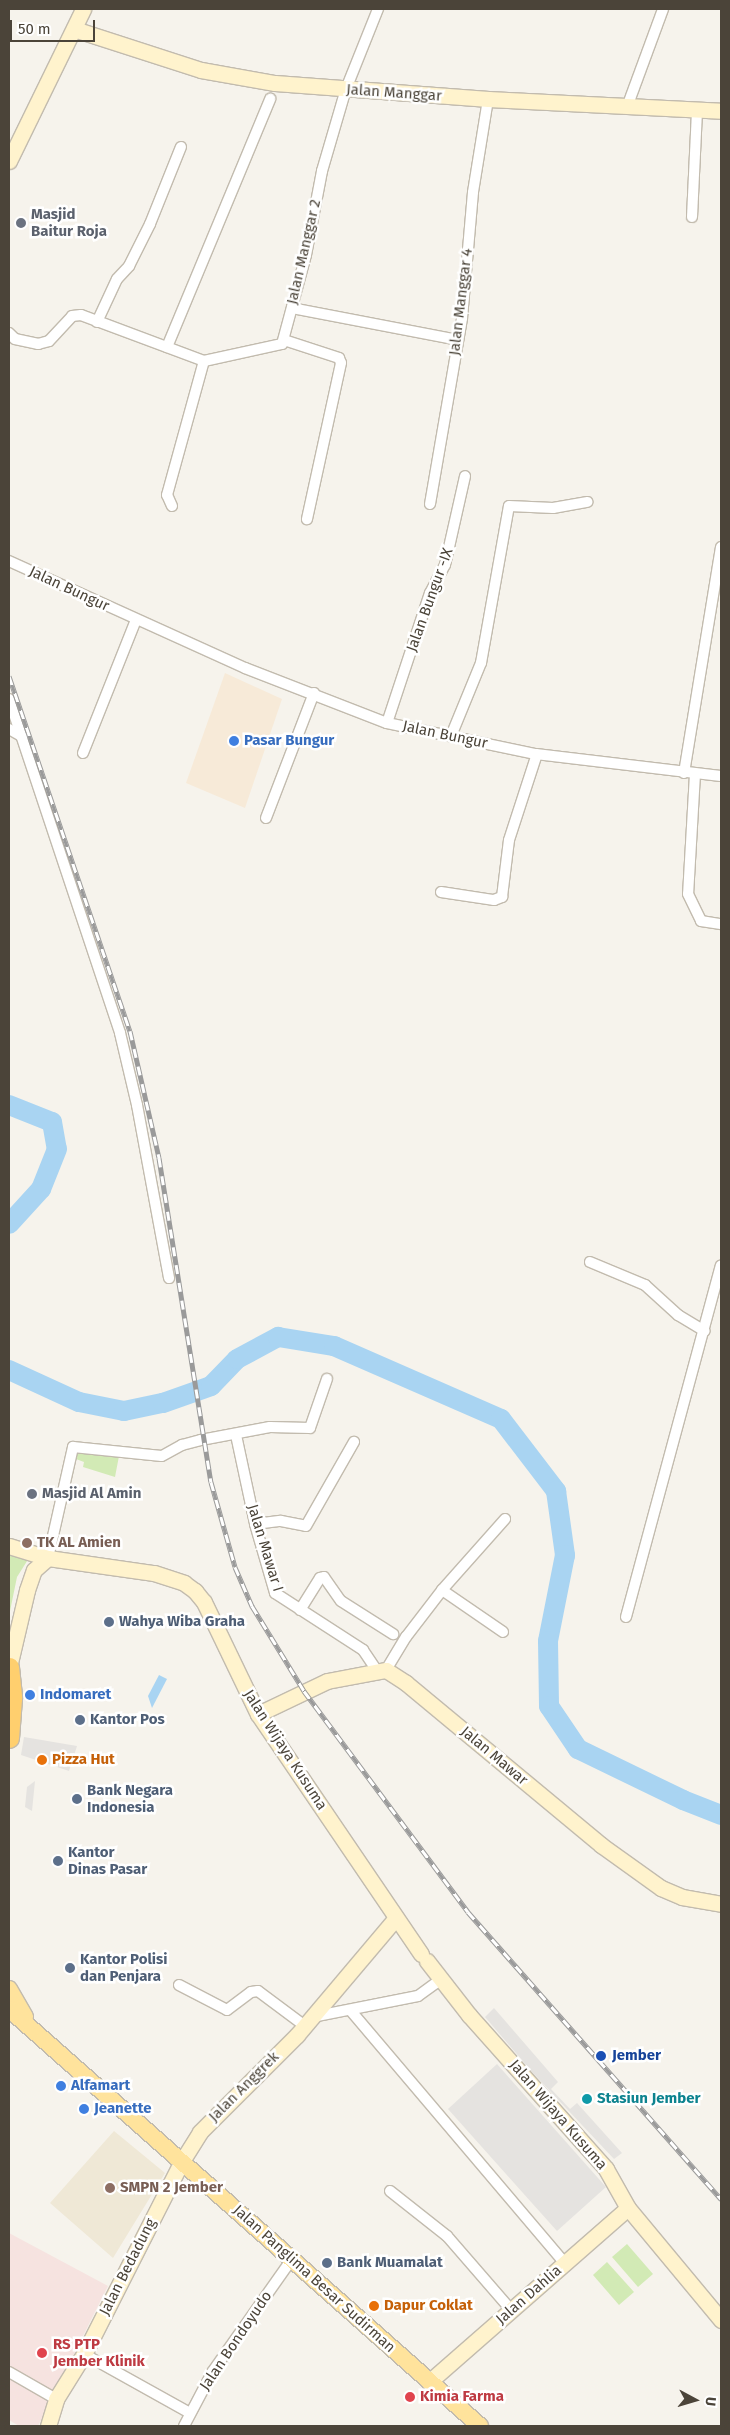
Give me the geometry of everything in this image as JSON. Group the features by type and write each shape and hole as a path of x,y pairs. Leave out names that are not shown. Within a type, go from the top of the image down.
{"highway":[{"path":"9,1667 12,1698 9,1738"}],"main road":[{"name":"Jalan Panglima Besar Sudirman","path":"9,1989 35,2033"},
{"name":"Jalan Panglima Besar Sudirman","path":"9,2009 480,2426"}],"street":[{"path":"9,161 83,9"},
{"name":"Jalan Manggar 2","path":"284,340 306,254 322,171 346,89 378,9"},
{"path":"627,107 663,9"},
{"name":"Jalan Manggar","path":"74,29 201,70 275,83 488,99 721,111"},
{"path":"167,347 270,99"},
{"name":"Jalan Manggar 4","path":"430,504 458,340 473,192 488,99"},
{"path":"692,217 697,110"},
{"path":"97,322 117,279 129,266 150,224 181,147"},
{"path":"292,308 458,340"},
{"path":"9,334 15,339 38,344 49,342 72,316 81,315 207,362 279,346 284,340 339,358 341,362 307,518"},
{"path":"172,506 168,495 207,362"},
{"name":"Jalan Bungur -IX","path":"387,723 430,593 446,565 465,476"},
{"path":"451,736 481,663 508,506 553,508 587,502"},
{"path":"684,773 721,547"},
{"name":"Jalan Bungur","path":"9,561 245,668 314,693 387,723 537,754 721,776"},
{"path":"82,753 136,620"},
{"path":"266,818 314,693"},
{"path":"9,699 120,1033 138,1105 169,1278"},
{"path":"9,729 23,737"},
{"path":"441,892 494,900 502,897 509,840 537,754"},
{"path":"696,774 688,894 701,921 721,924"},
{"path":"590,1262 644,1285 678,1316 704,1331"},
{"path":"626,1617 721,1266"},
{"path":"9,1667 26,1590 34,1570 48,1558 73,1447 162,1456 182,1445 270,1428 312,1427 327,1379"},
{"name":"Jalan Mawar I","path":"236,1436 255,1524 275,1594 363,1650 382,1670"},
{"path":"255,1524 281,1521 306,1526 354,1442"},
{"path":"258,1714 327,1681 382,1670 442,1590 504,1519"},
{"name":"Jalan Wijaya Kusuma","path":"9,1546 48,1558 154,1573 184,1583 204,1602 258,1714 440,1980 606,2169 628,2208 721,2320"},
{"path":"300,1610 320,1578 324,1577 342,1601 393,1634"},
{"path":"442,1590 503,1632"},
{"name":"Jalan Mawar","path":"382,1670 406,1683 601,1845 661,1888 682,1897 721,1904"},
{"name":"Jalan Anggrek","path":"182,2162 200,2132 308,2022 396,1918"},
{"path":"179,1985 227,2010 251,1992 258,1991 308,2022 418,1996 440,1980"},
{"path":"351,2011 565,2263"},
{"name":"Jalan Bedadung","path":"48,2426 56,2399 84,2354 182,2162"},
{"path":"390,2191 447,2236 511,2310"},
{"name":"Jalan Dahlia","path":"429,2382 628,2208"},
{"name":"Jalan Bondoyudo","path":"184,2426 213,2371 292,2259"},
{"path":"84,2354 190,2413"},
{"path":"9,2372 56,2399"}],"shaded area":[{"name":"Pasar Bungur","path":"225,673 282,699 245,808 186,783"},
{"path":"24,1737 77,1746 69,1771 21,1755"},
{"path":"35,1781 32,1811 25,1807 27,1787"},
{"path":"494,2008 558,2082 551,2089 570,2109 577,2103 622,2153 614,2159 533,2073 485,2017"},
{"path":"497,2064 606,2187 557,2231 448,2109"},
{"name":"SMPN 2 Jember","path":"114,2131 165,2173 113,2258 50,2203"},
{"name":"RS PTP Jember Klinik","path":"9,2233 108,2286 38,2426 19,2426 9,2420"}],"green space":[{"path":"78,1450 119,1456 115,1477 83,1467 84,1462 76,1459"},
{"path":"9,1553 29,1558 17,1577 9,1616"},
{"path":"627,2244 653,2274 638,2287 612,2257"},
{"path":"607,2262 634,2292 619,2305 593,2275"}],"water":[{"path":"159,1675 167,1679 152,1708 148,1696"}],"waterway":[{"path":"9,1105 52,1122 57,1149 41,1189 9,1224"},
{"path":"9,1370 79,1402 124,1411 163,1403 211,1386 237,1359 278,1337 334,1346 501,1419 556,1491 565,1555 548,1641 549,1706 578,1749 683,1800 721,1815"}],"railway":[{"path":"9,676 130,1031 159,1158 211,1482 235,1567 252,1606 304,1691 468,1912 721,2199"}],"place":[{"name":"Masjid Baitur Roja","path":"21,223"},
{"name":"Pasar Bungur","path":"234,741"},
{"name":"Masjid Al Amin","path":"32,1494"},
{"name":"TK AL Amien","path":"27,1543"},
{"name":"Wahya Wiba Graha","path":"109,1622"},
{"name":"Indomaret","path":"30,1695"},
{"name":"Kantor Pos","path":"80,1720"},
{"name":"Pizza Hut","path":"42,1760"},
{"name":"Bank Negara Indonesia","path":"77,1799"},
{"name":"Kantor Dinas Pasar","path":"58,1861"},
{"name":"Kantor Polisi dan Penjara","path":"70,1968"},
{"name":"Jember","path":"601,2056"},
{"name":"Alfamart","path":"61,2086"},
{"name":"Stasiun Jember","path":"587,2099"},
{"name":"Jeanette","path":"84,2109"},
{"name":"SMPN 2 Jember","path":"110,2188"},
{"name":"Bank Muamalat","path":"327,2263"},
{"name":"Dapur Coklat","path":"374,2306"},
{"name":"RS PTP Jember Klinik","path":"42,2353"},
{"name":"Kimia Farma","path":"410,2397"}]}
